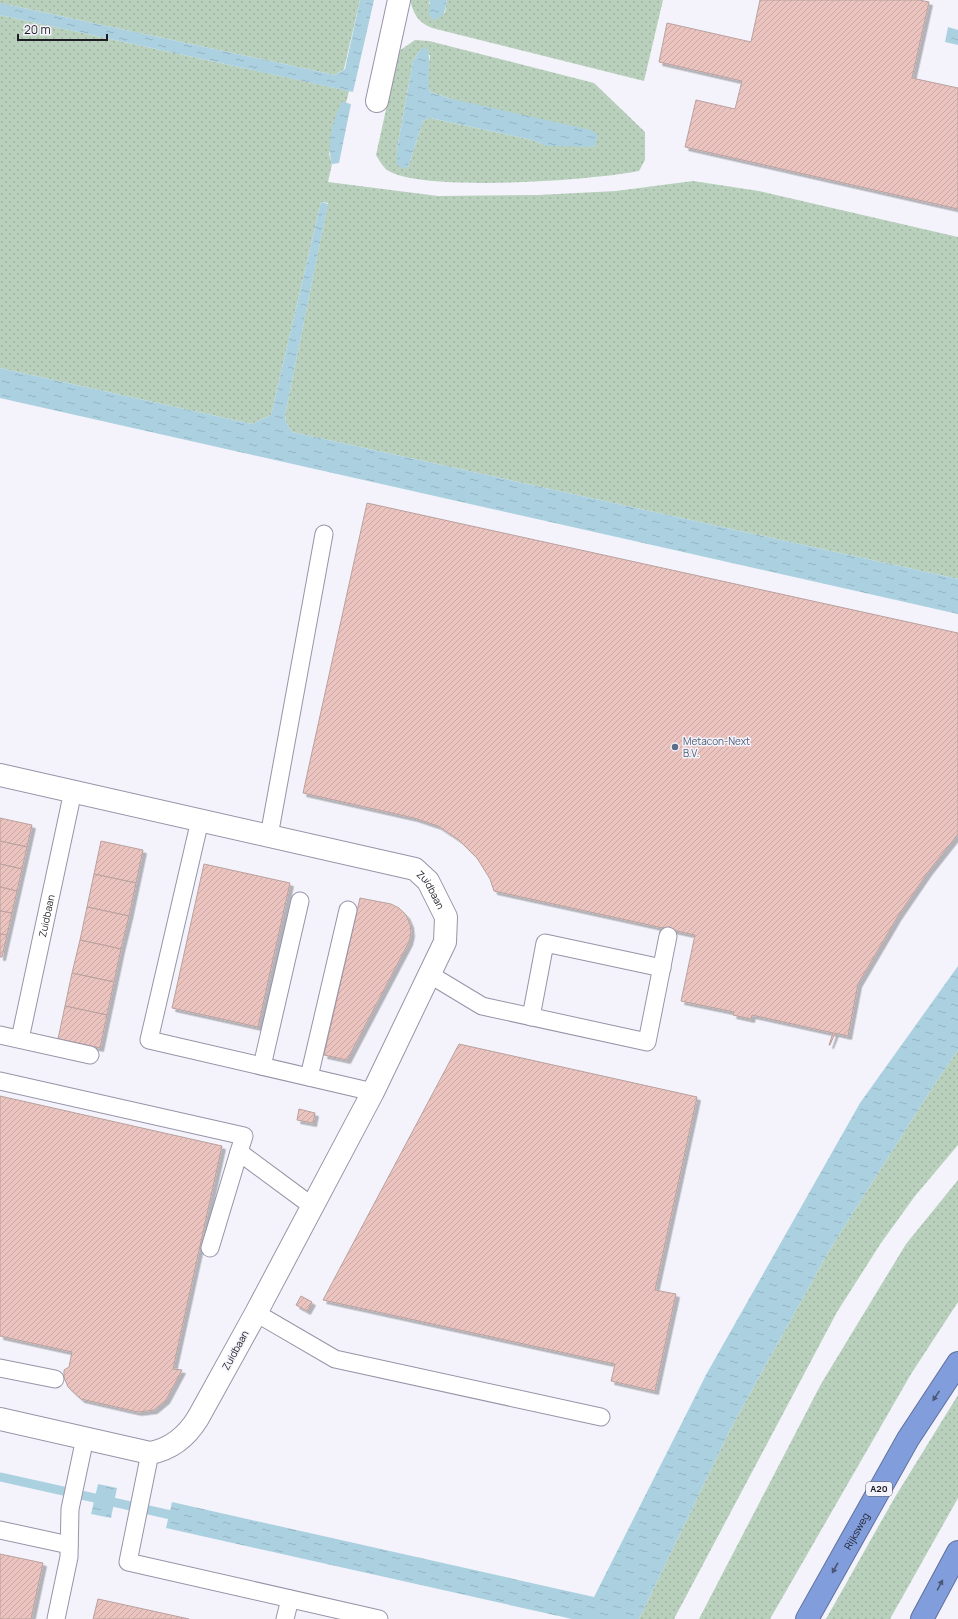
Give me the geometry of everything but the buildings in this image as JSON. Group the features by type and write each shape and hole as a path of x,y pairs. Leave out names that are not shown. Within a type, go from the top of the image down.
{"highway":[{"name":"Rijksweg","path":"807,1619 908,1439 958,1363"},
{"path":"922,1619 958,1552"}],"street":[{"path":"378,101 399,0"},
{"name":"Zuidbaan","path":"0,775 414,869 428,881 446,917 445,942 373,1092 256,1313 194,1424 170,1447 150,1453 0,1419"}],"lane":[{"path":"269,836 324,534"},
{"name":"Zuidbaan","path":"20,1039 73,791"},
{"path":"200,820 149,1040 373,1092"},
{"path":"262,1066 300,901"},
{"path":"309,1077 348,910"},
{"path":"429,974 482,1006 648,1042 668,936"},
{"path":"531,1017 545,943 662,968"},
{"path":"0,1035 90,1054"},
{"path":"0,1081 244,1136 210,1248"},
{"path":"239,1152 312,1206"},
{"path":"256,1313 335,1359 601,1417"},
{"path":"0,1368 55,1379"},
{"path":"56,1619 69,1557 70,1509 85,1438"},
{"path":"150,1453 128,1562 379,1619"},
{"path":"0,1530 69,1545"},
{"path":"285,1619 290,1599"}],"green space":[{"path":"0,0 360,0 344,69 335,75 0,3"},
{"path":"410,0 430,0 429,4 445,13 447,0 663,0 644,81 432,28 423,23 417,17"},
{"path":"0,15 349,91 346,103 342,102 329,154 332,164 328,182 438,196 538,195 616,191 693,181 759,191 958,237 958,579 292,432 286,422 285,415 328,203 321,202 271,415 252,424 0,368"},
{"path":"415,40 429,41 594,83 645,132 645,160 639,171 549,181 470,183 435,181 406,177 387,170 376,155 399,51","holes":["420,50 430,55 427,82 430,92 452,99 546,146 532,140 430,118 423,121 408,167 397,149 413,61"]},
{"path":"958,1050 958,1145 915,1196 881,1243 837,1312 674,1619 639,1619 731,1428 830,1249 934,1085"},
{"path":"958,1180 958,1302 911,1374 770,1619 699,1619 821,1384 906,1244"},
{"path":"958,1395 958,1498 890,1619 826,1619 895,1497"}],"water":[{"path":"360,0 374,0 353,92 0,15 0,3 335,75 345,69"},
{"path":"430,0 447,0 444,13 434,20 429,15"},
{"path":"948,27 958,30 958,45 945,42"},
{"path":"427,47 429,58 430,92 452,99 591,130 598,135 595,147 546,146 532,140 430,118 423,121 408,167 405,169 397,165 397,149 413,61 420,50"},
{"path":"342,102 351,104 339,163 332,164 330,157 331,132"},
{"path":"321,202 328,204 285,415 286,422 292,432 958,579 958,614 0,398 0,368 252,424 271,415"},
{"path":"958,966 958,1050 934,1085 830,1249 731,1428 639,1619 572,1619 166,1528 172,1502 594,1597 707,1373 860,1103"},
{"path":"98,1484 117,1488 111,1518 91,1514"}],"waterway":[{"path":"0,1477 180,1517"}],"place":[{"name":"Metacon-Next B.V.","path":"675,747"}]}
